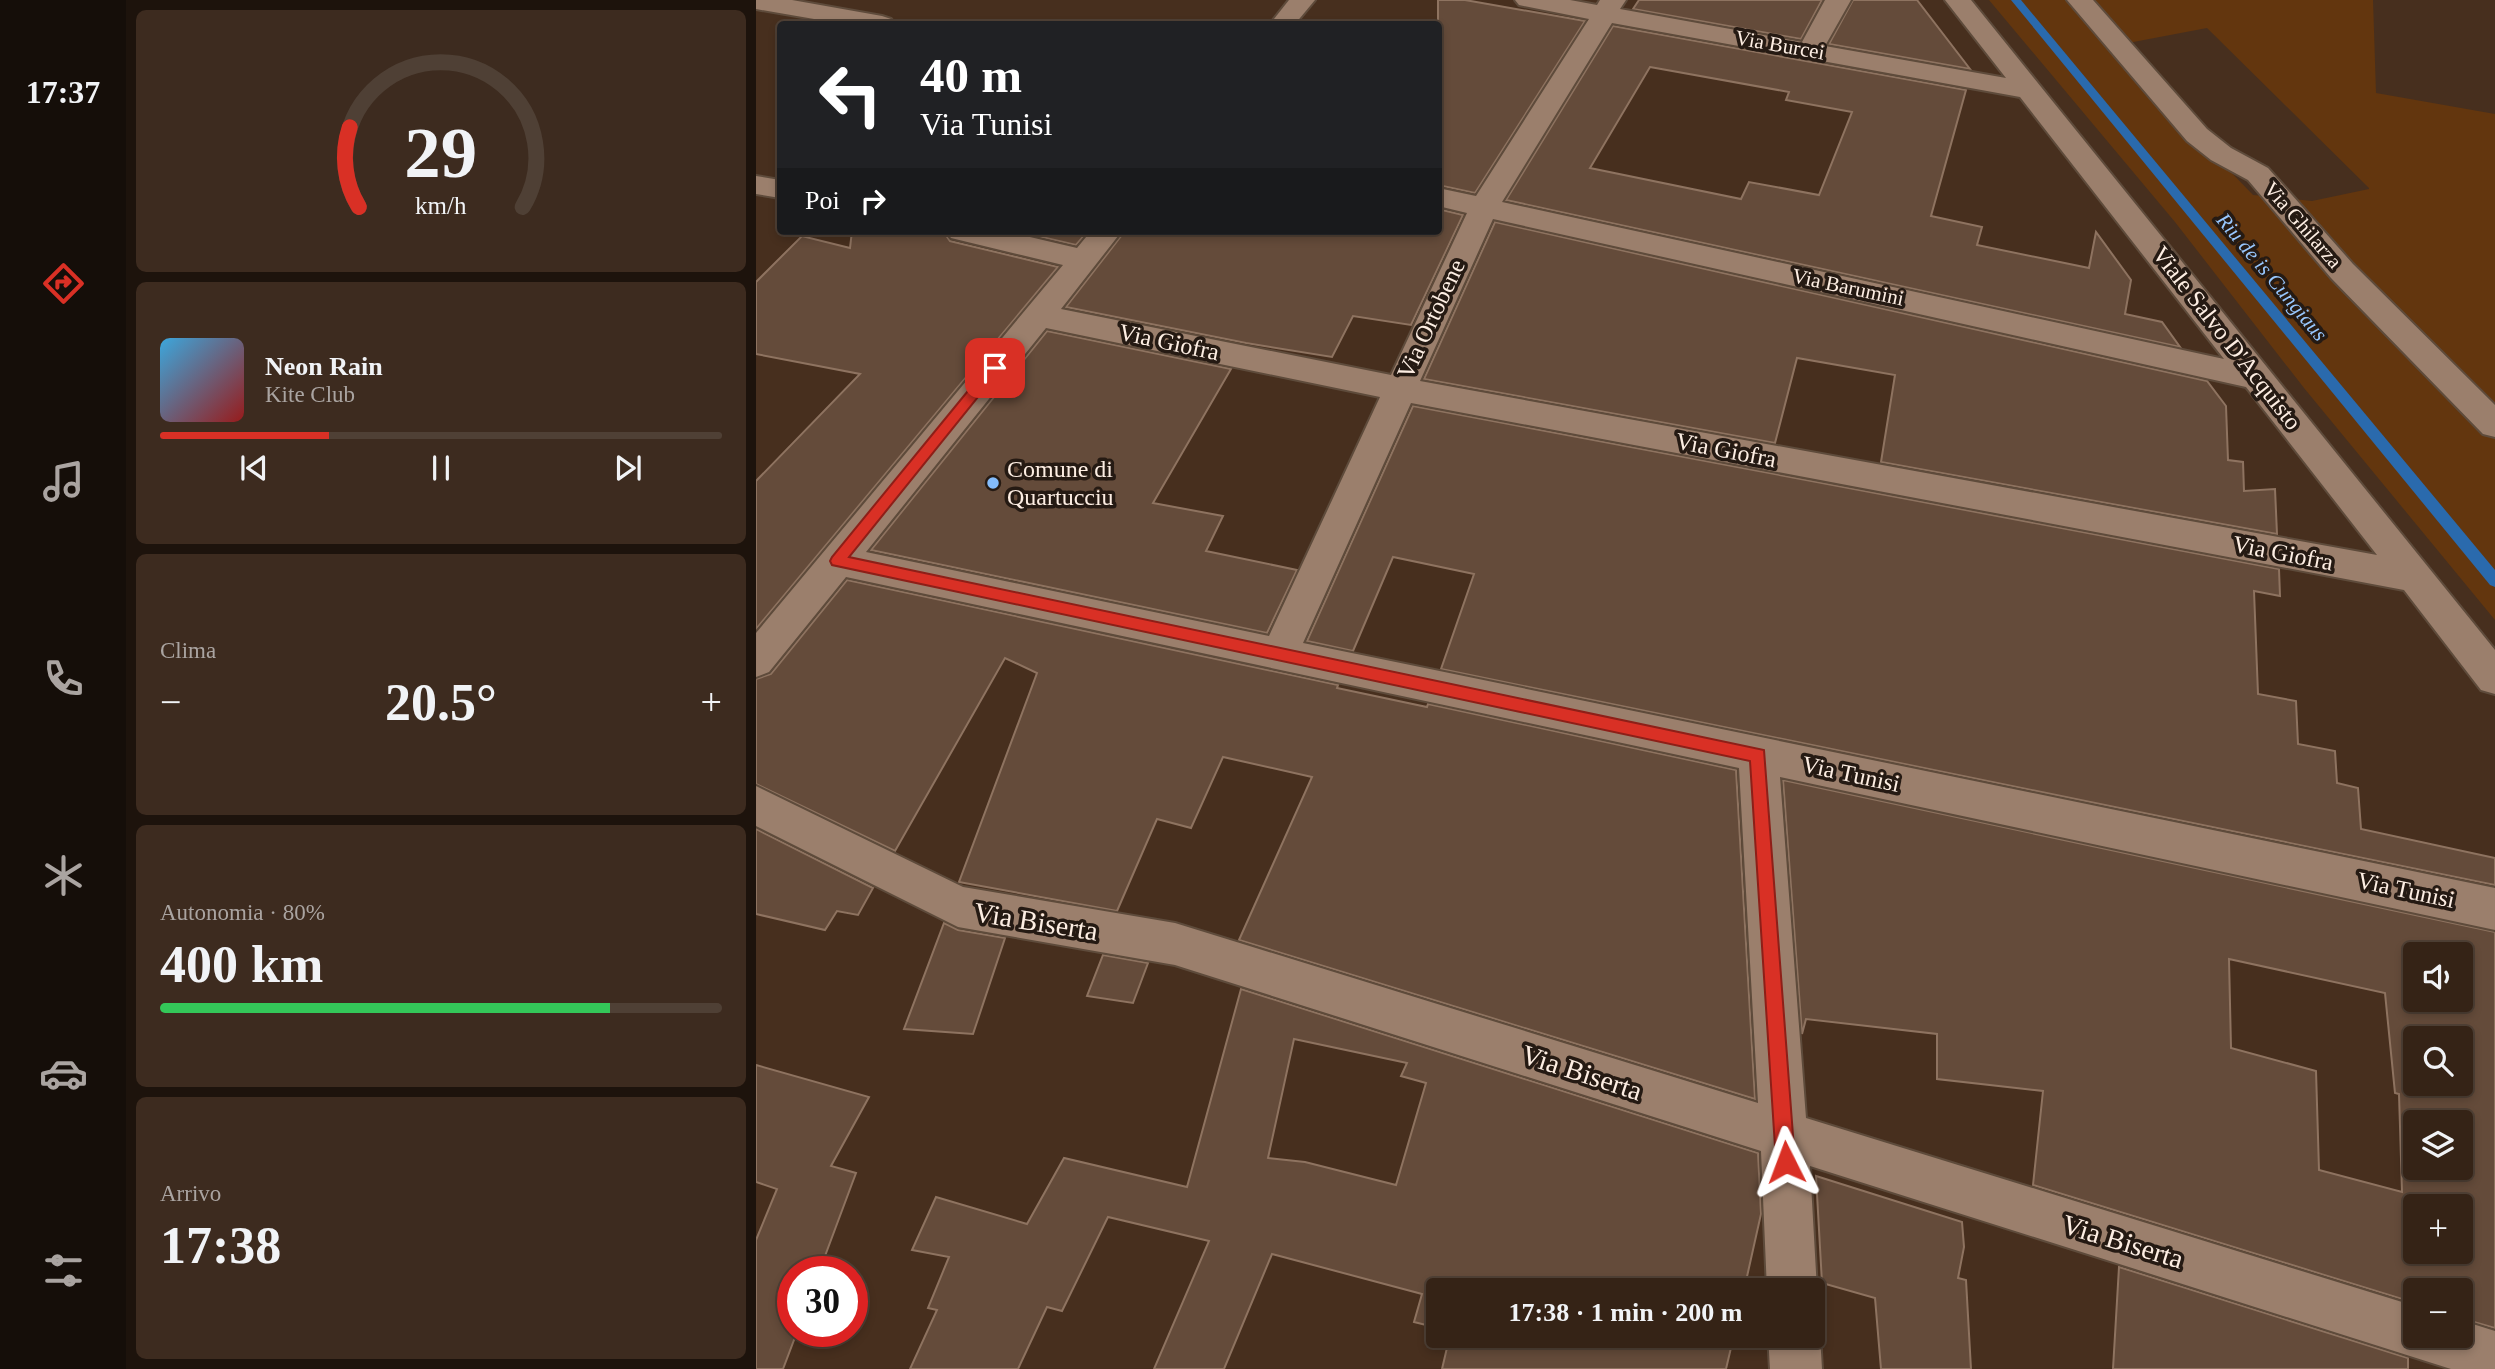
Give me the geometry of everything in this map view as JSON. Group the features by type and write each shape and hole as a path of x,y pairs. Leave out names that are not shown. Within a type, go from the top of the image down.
{"street":[{"path":"1284,21 1302,0"},
{"name":"Via Burcei","path":"1528,0 1608,6 1810,50 2032,91"},
{"path":"1810,50 1838,0"},
{"name":"Viale Salvo D'Acquisto","path":"1958,0 2495,678"},
{"name":"Via Ghilarza","path":"2080,0 2197,135 2221,154 2258,174 2342,271 2495,425"},
{"path":"762,4 864,21"},
{"name":"Via Ortobene","path":"1279,654 1484,207 1608,6"},
{"path":"756,185 777,188"},
{"name":"Via Barumini","path":"1442,198 2259,377"},
{"path":"978,235 1082,259"},
{"path":"759,652 837,561 1103,235"},
{"name":"Via Giofra","path":"1037,315 1399,389 2415,577"},
{"name":"Via Tunisi","path":"837,561 2495,909"},
{"path":"1758,755 1791,1278"},
{"name":"Via Biserta","path":"756,805 958,908 1175,944 2403,1328"},
{"path":"1795,1348 1796,1369"},
{"path":"2466,1348 2495,1357"}],"shaded area":[{"path":"1989,0 2373,0 2376,93 2495,114 2495,620 2304,388 2175,222","holes":["2207,28 2369,188 2312,201 2253,195 2226,167 2185,135 2107,47"]}],"building":[{"path":"1438,0 1465,0 1585,21 1475,193 1442,186 1442,21 1438,21"},
{"path":"1639,0 1822,0 1801,39 1633,9"},
{"path":"1853,0 1917,0 1970,69 1829,44"},
{"path":"1613,26 1966,90 1931,216 1982,227 1977,245 2089,268 2096,232 2131,280 2125,314 2162,322 2180,347 1506,200","holes":["1650,67 1789,92 1786,100 1852,112 1819,195 1749,182 1741,199 1590,168"]},
{"path":"1442,210 1463,215 1411,325 1353,316 1332,357 1246,343 1066,307 1122,235 1442,235"},
{"path":"1495,222 2207,381 2226,406 2228,460 2243,462 2244,491 2275,489 2277,534 1881,462 1895,375 1797,358 1775,443 1424,379"},
{"path":"852,235 946,235 950,241 1058,267 756,629 756,481 860,374 756,354 756,282 802,236 850,248"},
{"path":"1033,235 1085,235 1076,245"},
{"name":"Comune di Quartucciu","path":"1047,331 1231,369 1153,503 1223,516 1206,551 1297,570 1267,633 871,550"},
{"path":"1413,406 2279,569 2280,596 2254,591 2258,694 2296,701 2298,744 2335,751 2337,783 2358,788 2361,829 2495,858 2495,885 1441,669 1474,574 1393,557 1353,651 1307,641"},
{"path":"847,580 1338,685 1337,688 1427,707 1428,704 1736,770 1755,1099 1239,940 1312,777 1223,757 1191,828 1157,819 1117,911 959,882 1037,673 1005,658 895,851 756,784 756,679 771,674"},
{"path":"1783,780 2495,932 2495,1328 2473,1322 2473,1278 2403,1278 2403,1299 2033,1185 2043,1091 1937,1079 1937,1034 1806,1019 1802,1034","holes":["2229,959 2385,993 2395,1093 2399,1094 2402,1192 2319,1170 2316,1071 2231,1048"]},
{"path":"756,829 873,888 858,915 837,911 825,930 756,914"},
{"path":"944,923 958,930 1005,938 973,1034 904,1029"},
{"path":"1103,955 1148,963 1133,1003 1087,996"},
{"path":"1241,989 1758,1153 1761,1214 1747,1278 1426,1278 1426,1325 1414,1322 1422,1294 1272,1254 1224,1369 1154,1369 1209,1241 1108,1217 1062,1311 1047,1307 1018,1369 910,1369 937,1310 928,1308 949,1257 912,1250 936,1197 1027,1224 1064,1158 1187,1187","holes":["1294,1039 1407,1063 1401,1076 1426,1083 1396,1185 1305,1162 1268,1158"]},
{"path":"756,1065 869,1097 831,1166 856,1173 825,1256 777,1256 777,1347 791,1347 783,1369 756,1369 756,1240 777,1189 756,1182"},
{"path":"1816,1176 1962,1222 1964,1247 1958,1278 1966,1280 1971,1369 1881,1369 1875,1298 1825,1284 1825,1278 1822,1278"},
{"path":"2119,1267 2408,1358 2408,1369 2113,1369"},
{"path":"1447,1348 1731,1348 1726,1369 1442,1369"}],"waterway":[{"name":"Riu de is Cungiaus","path":"2016,0 2495,581"}],"place":[{"name":"Comune di Quartucciu","path":"993,483"}],"route":[{"path":"995,368 837,561 1758,755 1786,1162"}]}
